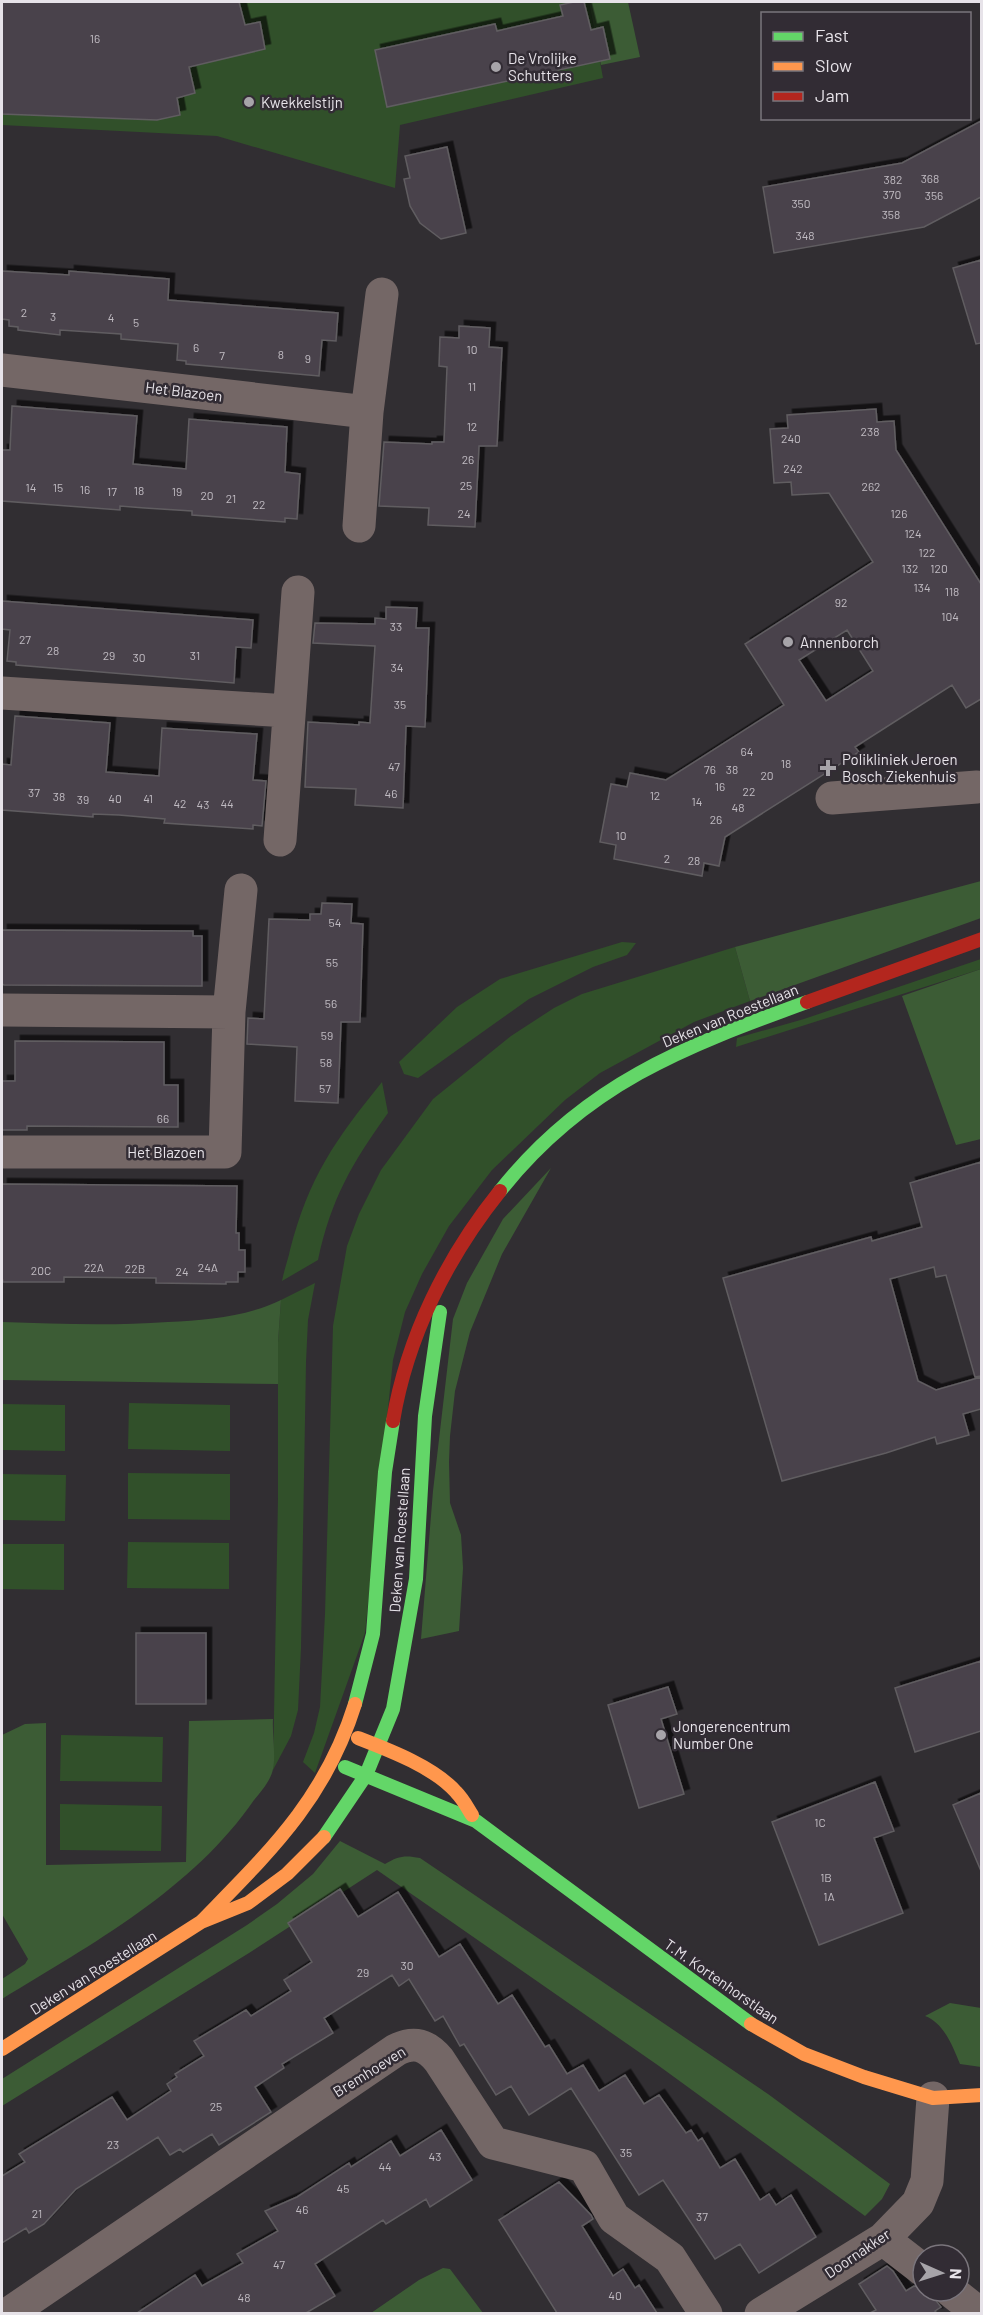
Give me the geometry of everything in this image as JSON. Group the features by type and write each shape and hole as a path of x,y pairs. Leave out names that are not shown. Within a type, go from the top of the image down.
{"main road":[{"name":"Deken van Roestellaan","path":"201,1923 268,1853 309,1799 332,1762 345,1732 373,1633 387,1455 406,1361 427,1308 486,1209 528,1158 592,1101 640,1071 708,1039 981,939"},
{"name":"Deken van Roestellaan","path":"2,2049 201,1923 248,1903 287,1874 321,1842 366,1775 393,1709 409,1625 416,1578 422,1456 431,1366 440,1313 455,1258"},
{"name":"T.M. Kortenhorstlaan","path":"345,1732 379,1746 433,1775 455,1790 476,1821"},
{"name":"T.M. Kortenhorstlaan","path":"332,1762 476,1821 751,2024 804,2054 864,2077 933,2098 981,2095"}],"street":[{"path":"359,526 367,412 382,294"},
{"name":"Het Blazoen","path":"2,370 367,412"},
{"path":"280,840 298,592"},
{"path":"2,693 288,711"},
{"path":"832,798 980,787"},
{"name":"Het Blazoen","path":"2,1152 225,1152 229,1012 241,890"},
{"path":"2,1010 229,1012"},
{"name":"Bremhoeven","path":"8,2313 396,2050 405,2045 418,2044 430,2049 439,2060 493,2143 584,2166 614,2218 670,2258 706,2313"},
{"name":"Doornakker","path":"761,2313 883,2239 918,2203 927,2181 933,2098"},
{"path":"883,2239 911,2261"},
{"path":"966,2303 978,2313"}],"green space":[{"name":"Kwekkelstijn","path":"2,2 589,2 603,78 400,125 395,188 217,136 2,125"},
{"path":"589,2 628,2 640,57 601,65"},
{"path":"981,881 981,918 750,1001 735,947"},
{"path":"622,942 636,943 627,955 593,967 529,999 418,1078 404,1074 399,1062 457,1007 500,979"},
{"path":"735,947 750,1001 694,1022 600,1073 565,1100 492,1170 449,1226 422,1274 405,1312 393,1360 365,1633 315,1773 303,1762 314,1733 320,1707 325,1614 333,1326 347,1246 359,1214 381,1170 433,1099 511,1036 554,1008 582,994"},
{"path":"981,959 981,969 736,1047 737,1038 804,1019"},
{"path":"981,969 981,1139 956,1145 902,996"},
{"path":"382,1082 388,1113 344,1182 329,1218 318,1260 282,1281 297,1224 315,1180 337,1141"},
{"path":"551,1168 502,1254 470,1332 455,1391 449,1462 450,1503 461,1535 463,1568 459,1631 421,1639 433,1491 453,1319 467,1283 503,1219"},
{"path":"315,1283 308,1320 306,1362 298,1710 291,1736 273,1770 278,1498 278,1342 281,1300"},
{"path":"281,1300 278,1384 2,1380 2,1322 106,1324 197,1320 240,1314"},
{"path":"129,1403 230,1405 230,1451 128,1449"},
{"path":"2,1404 65,1405 65,1451 2,1450"},
{"path":"128,1473 230,1474 230,1520 128,1519"},
{"path":"2,1474 66,1475 65,1521 2,1520"},
{"path":"128,1542 229,1543 229,1589 127,1588"},
{"path":"2,1544 64,1544 64,1590 2,1589"},
{"path":"273,1719 274,1757 270,1777 263,1790 229,1832 202,1861 139,1912 2,1999 2,1979 25,1964 28,1959 2,1914 2,1735 25,1724 46,1723 46,1865 186,1862 189,1721"},
{"path":"61,1735 163,1737 162,1782 60,1781"},
{"path":"60,1804 162,1806 161,1851 60,1850"},
{"path":"340,1841 385,1864 402,1857 420,1858 768,2094 890,2184 882,2199 865,2216 659,2066 377,1870 249,1953 2,2106 2,2079 277,1904 313,1874"},
{"path":"950,2003 981,2008 981,2067 960,2064 943,2030 932,2019 925,2016"},
{"path":"443,2268 450,2269 483,2313 371,2313 419,2280"}],"building":[{"path":"2,2 239,2 245,25 260,22 265,49 189,67 195,93 177,98 180,115 157,120 2,114"},
{"path":"584,2 591,30 603,27 610,59 387,107 375,50 495,24 497,31 563,16 560,5"},
{"path":"981,121 981,197 924,227 774,253 763,187 902,163"},
{"path":"447,147 466,233 441,239 420,223 410,206 404,179 410,178 405,156"},
{"path":"981,260 981,343 976,344 953,268"},
{"path":"2,271 69,275 69,271 169,279 168,300 338,313 336,341 322,340 319,376 186,364 186,361 177,360 178,344 121,339 121,334 60,330 60,335 18,330 18,327 9,326 9,320 2,319"},
{"path":"459,326 490,328 489,347 502,348 497,446 479,446 475,527 428,525 429,508 379,506 384,442 432,444 432,442 444,442 447,367 439,366 440,337 459,338"},
{"path":"12,406 137,416 133,464 186,469 189,419 287,427 285,472 300,474 297,519 285,518 285,522 192,515 192,511 120,506 120,510 2,501 2,450 10,450"},
{"name":"Annenborch","path":"876,409 877,422 894,421 896,450 981,584 981,699 966,708 952,685 855,747 859,752 725,837 719,866 704,863 702,876 614,859 616,845 600,842 611,784 627,787 630,773 666,780 784,705 745,644 873,562 829,493 792,495 791,482 774,483 770,429 788,428 787,415","holes":["847,630 873,671 826,701 799,660"]},
{"path":"2,601 253,620 251,648 236,647 234,683 16,665 16,662 7,661 10,630 2,629"},
{"path":"386,607 417,608 416,628 429,628 425,727 406,726 403,808 355,805 356,789 305,787 308,722 359,725 359,722 370,723 375,646 313,643 315,623 375,624 375,618 386,619"},
{"path":"15,716 110,723 106,772 132,774 159,776 162,728 257,734 253,780 266,781 262,826 253,825 253,829 164,823 165,819 119,815 93,814 93,817 2,810 2,764 11,765"},
{"path":"322,903 352,904 351,923 363,924 360,1022 341,1022 338,1103 295,1101 297,1047 247,1044 248,1018 264,1019 269,919 310,920 310,914 321,914"},
{"path":"2,930 193,931 193,936 202,936 202,986 4,985 2,984"},
{"path":"15,1041 164,1042 164,1085 178,1085 178,1127 27,1126 27,1130 2,1130 2,1081 15,1081"},
{"path":"981,1162 981,1376 975,1377 946,1275 936,1277 934,1267 890,1279 918,1381 936,1390 981,1377 981,1409 963,1414 969,1435 937,1444 935,1437 886,1453 782,1481 723,1278 871,1237 872,1241 922,1227 910,1183"},
{"path":"2,1184 237,1186 236,1233 239,1233 239,1250 245,1250 245,1272 238,1272 238,1282 226,1282 226,1284 156,1283 156,1278 64,1277 64,1282 3,1282"},
{"path":"136,1633 206,1633 206,1704 136,1704"},
{"path":"981,1661 981,1731 915,1752 895,1688"},
{"path":"668,1687 677,1714 661,1719 684,1794 639,1808 608,1705"},
{"path":"875,1782 894,1831 874,1838 903,1913 819,1945 772,1822"},
{"path":"981,1793 981,1871 953,1805"},
{"path":"340,1889 358,1917 398,1892 439,1957 460,1944 498,2004 512,1995 545,2047 549,2045 567,2074 583,2065 599,2091 625,2075 644,2104 659,2095 686,2133 691,2130 698,2141 702,2138 720,2168 735,2159 760,2200 769,2194 776,2205 791,2195 816,2237 759,2273 740,2244 715,2259 663,2180 639,2195 571,2088 529,2115 511,2086 496,2095 464,2044 460,2046 443,2016 435,2021 409,1979 399,1986 392,1975 324,2018 333,2033 282,2064 284,2068 255,2087 271,2112 219,2145 212,2134 183,2152 180,2149 170,2155 158,2137 76,2189 44,2224 29,2233 26,2228 2,2243 2,2176 25,2162 19,2154 112,2097 127,2120 171,2091 167,2084 177,2077 175,2074 204,2056 194,2041 246,2010 251,2016 291,1991 284,1980 312,1962 288,1923"},
{"path":"441,2130 472,2180 430,2207 426,2199 386,2224 383,2220 315,2264 335,2296 306,2313 137,2313 195,2275 202,2286 243,2263 237,2254 278,2231 265,2211 297,2197 349,2163 351,2167 391,2141 400,2156"},
{"path":"559,2182 591,2215 593,2219 582,2226 613,2276 623,2269 635,2288 639,2285 657,2313 557,2313 499,2220"},
{"path":"887,2266 906,2291 911,2288 911,2303 938,2303 941,2307 935,2311 937,2313 870,2313 876,2310 859,2284"}],"traffic: fast":[{"path":"500,1191 533,1154 566,1123 602,1096 639,1073 719,1035 807,1002"},
{"path":"324,1837 366,1775 393,1709 416,1579 425,1416 440,1312"},
{"path":"355,1704 373,1634 385,1472 393,1421"},
{"path":"345,1767 476,1821 751,2024"}],"traffic: slow":[{"path":"201,1922 272,1848 311,1797 343,1738 355,1704"},
{"path":"358,1738 410,1760 436,1775 458,1795 472,1815"},
{"path":"2,2049 201,1922 248,1903 287,1874 324,1837"},
{"path":"751,2024 804,2054 864,2077 933,2098 982,2095"}],"traffic: jam":[{"path":"807,1002 982,939"},
{"path":"393,1421 408,1359 432,1299 463,1243 500,1191"}],"place":[{"name":"De Vrolijke Schutters","path":"496,67"},
{"name":"Kwekkelstijn","path":"249,102"},
{"name":"Annenborch","path":"788,642"},
{"name":"Polikliniek Jeroen Bosch Ziekenhuis","path":"828,768"},
{"name":"Jongerencentrum Number One","path":"661,1735"}]}
